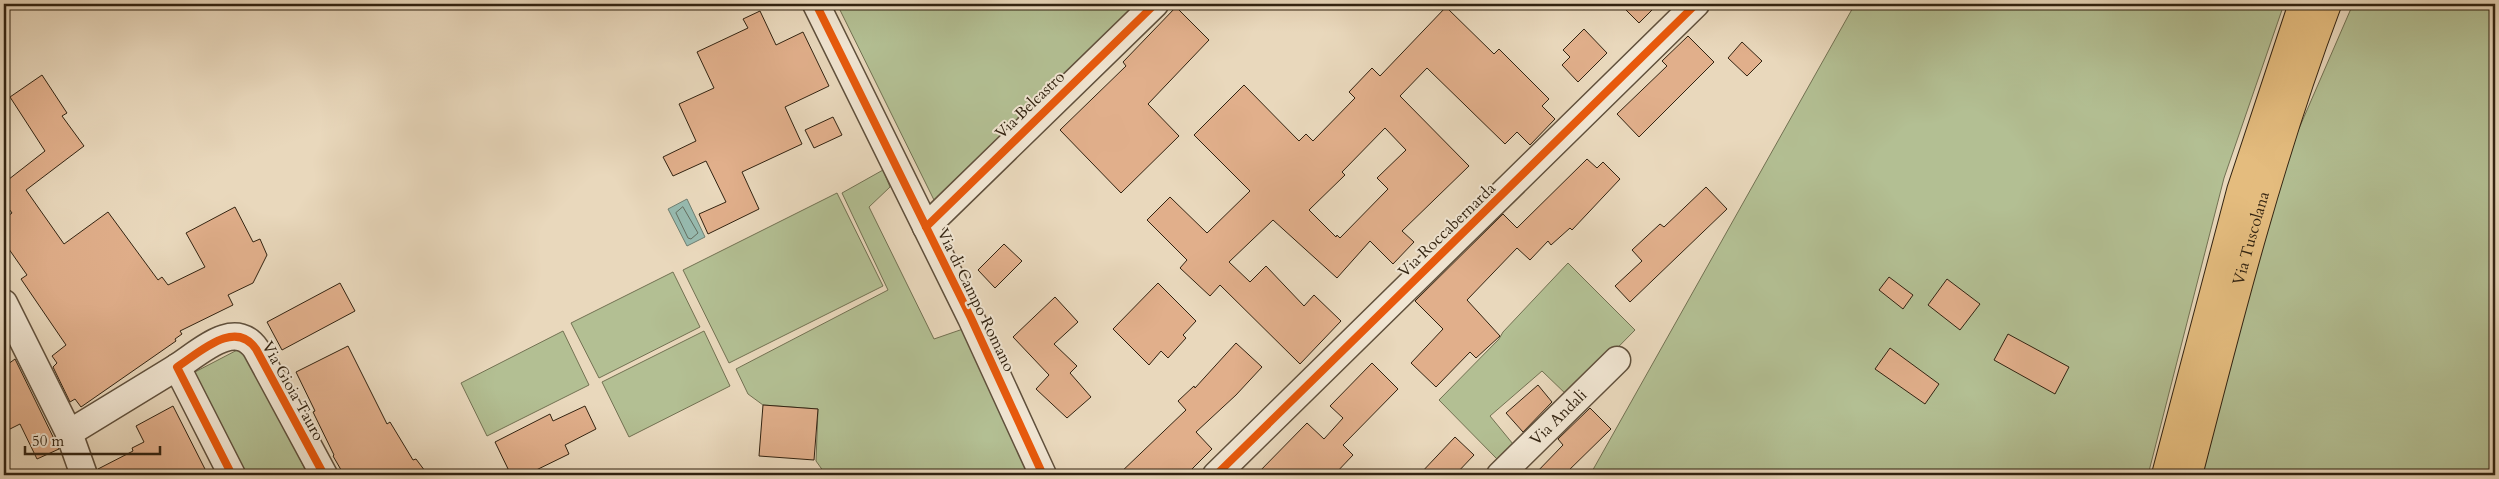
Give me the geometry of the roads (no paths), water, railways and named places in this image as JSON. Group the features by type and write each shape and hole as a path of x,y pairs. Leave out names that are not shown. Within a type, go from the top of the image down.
{"main road":[{"name":"Via Tuscolana","path":"2166,475 2241,191 2304,4"},
{"name":"Via Tuscolana","path":"2188,475 2259,208 2286,119 2327,4"}],"street":[{"name":"Via di Campo Romano","path":"816,4 971,318 1043,475"},
{"name":"Via Belcastro","path":"926,227 1155,4"},
{"name":"Via Roccabernarda","path":"1216,475 1696,4"},
{"path":"4,302 12,339 69,433 84,475"},
{"name":"Via Gioia Tauro","path":"177,367 226,337 241,336 247,339 256,349 324,475"},
{"name":"Via Andali","path":"1500,475 1617,360"},
{"path":"69,433 177,367 232,475"}],"water":[{"path":"687,199 705,237 687,246 668,209"}]}
